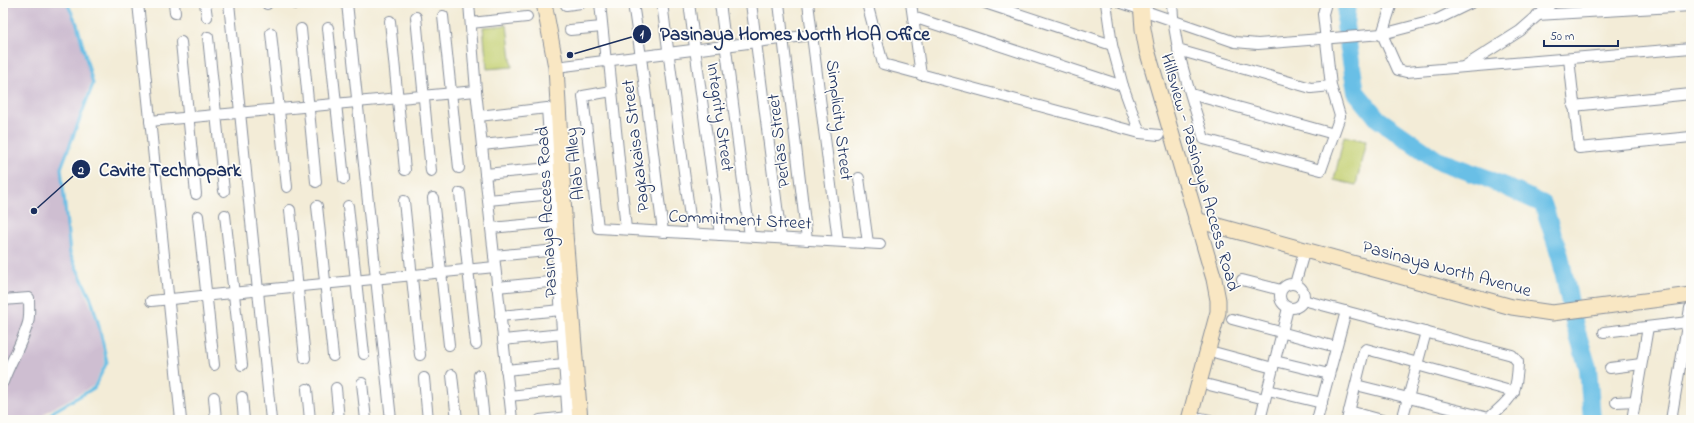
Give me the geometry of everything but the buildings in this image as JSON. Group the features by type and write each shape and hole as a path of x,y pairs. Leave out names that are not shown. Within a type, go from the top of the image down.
{"street":[{"path":"138,3 181,420"},
{"path":"205,3 207,17"},
{"path":"230,3 272,420"},
{"path":"347,3 391,420"},
{"path":"469,3 476,91 512,420"},
{"name":"Pasinaya Access Road","path":"544,3 556,67 565,234 572,419"},
{"path":"566,5 581,3"},
{"path":"600,3 602,27 612,91 626,229"},
{"name":"Pagkakaisa Street","path":"633,3 663,232"},
{"path":"662,3 692,233"},
{"name":"Integrity Street","path":"689,3 720,235"},
{"path":"720,3 750,236"},
{"path":"751,3 781,238"},
{"name":"Perlas Street","path":"779,3 807,240"},
{"name":"Simplicity Street","path":"808,3 838,241"},
{"path":"867,3 883,64 1140,133 1159,135"},
{"path":"911,3 921,75"},
{"path":"985,3 1112,45"},
{"path":"1106,3 1112,45 1123,86 1140,133"},
{"path":"1122,3 1141,7 1173,21 1235,42 1258,44 1382,34 1436,20 1471,3"},
{"path":"1172,3 1173,21 1178,50 1204,139 1321,170 1340,116 1331,86 1323,14 1326,3"},
{"path":"1392,3 1382,34 1398,70 1406,72 1691,48"},
{"path":"1463,67 1520,31 1552,3"},
{"path":"1537,15 1691,6"},
{"name":"Hillsview - Pasinaya Access Road","path":"1141,7 1148,50 1176,153 1214,279 1219,307 1212,338 1200,419"},
{"path":"443,16 459,168"},
{"path":"416,17 431,170"},
{"path":"471,23 527,17"},
{"path":"913,17 1123,86"},
{"path":"390,20 405,170"},
{"path":"570,30 602,27"},
{"path":"328,28 344,179"},
{"path":"301,29 316,182"},
{"path":"271,33 287,188"},
{"path":"556,67 812,35"},
{"path":"208,37 224,192"},
{"path":"181,42 196,194"},
{"path":"1178,50 1311,88 1331,86"},
{"path":"1569,59 1573,106 1579,148 1691,137"},
{"path":"150,121 476,91"},
{"name":"Alab Alley","path":"598,228 584,96 612,91"},
{"path":"1191,94 1334,134"},
{"path":"1573,106 1691,94"},
{"path":"479,116 547,108 566,390 572,419 540,420"},
{"path":"482,145 549,138"},
{"path":"485,174 551,168"},
{"path":"858,178 868,243"},
{"path":"460,193 476,344"},
{"path":"488,200 553,194"},
{"path":"433,198 449,345"},
{"path":"404,201 420,355"},
{"path":"317,206 333,356"},
{"path":"348,206 364,354"},
{"path":"290,210 305,358"},
{"path":"226,215 242,366"},
{"path":"198,216 214,365"},
{"name":"Pasinaya North Avenue","path":"1196,220 1512,306 1552,313 1584,308 1690,302"},
{"path":"491,228 555,222"},
{"name":"Commitment Street","path":"598,228 880,244"},
{"path":"1295,284 1305,249"},
{"path":"151,301 468,270 495,262 557,250"},
{"path":"1242,280 1281,290"},
{"path":"497,287 558,281"},
{"path":"1287,284 1295,284 1303,292 1303,300 1295,308 1288,308 1284,306 1280,298 1281,290 1287,284"},
{"path":"3,300 29,298 28,322 16,354 6,372 3,382"},
{"path":"1303,300 1512,355 1518,362 1517,382 1514,392 1504,406 1488,419 1356,385"},
{"path":"1671,420 1688,322 1690,302"},
{"path":"1260,420 1288,308"},
{"path":"500,316 560,310"},
{"path":"1317,420 1346,311"},
{"path":"1232,319 1336,347"},
{"path":"1604,332 1688,322"},
{"path":"1632,420 1648,327"},
{"path":"1402,420 1426,332"},
{"path":"503,340 562,334"},
{"path":"1382,420 1348,415 1364,351 1366,349 1514,392"},
{"path":"1217,353 1274,365 1329,374"},
{"path":"506,370 564,364"},
{"path":"1610,368 1642,364"},
{"path":"452,375 457,420"},
{"path":"479,375 484,420"},
{"path":"424,378 428,420"},
{"path":"362,383 366,420"},
{"path":"1209,385 1322,403"},
{"path":"336,388 339,420"},
{"path":"307,389 310,420"},
{"path":"509,396 566,390"},
{"path":"214,397 216,420"},
{"path":"242,397 244,420"},
{"path":"1616,402 1636,400"}],"shaded area":[{"path":"3,3 67,3 75,19 92,80 61,168 70,254 97,322 105,362 93,386 48,411 39,420 3,420"}],"green space":[{"path":"507,25 512,67 487,69 483,27"},
{"path":"1344,136 1366,141 1356,185 1334,180"}],"waterway":[{"path":"45,420 54,411 94,388 107,362 91,299 70,254 61,168 93,84 77,24 67,3"},
{"path":"1347,3 1345,25 1356,92 1378,119 1437,160 1486,178 1543,204 1560,256 1575,326 1588,368 1592,420"}],"place":[{"name":"Pasinaya Homes North HOA Office","path":"570,55"},
{"name":"Cavite Technopark","path":"34,211"}]}
